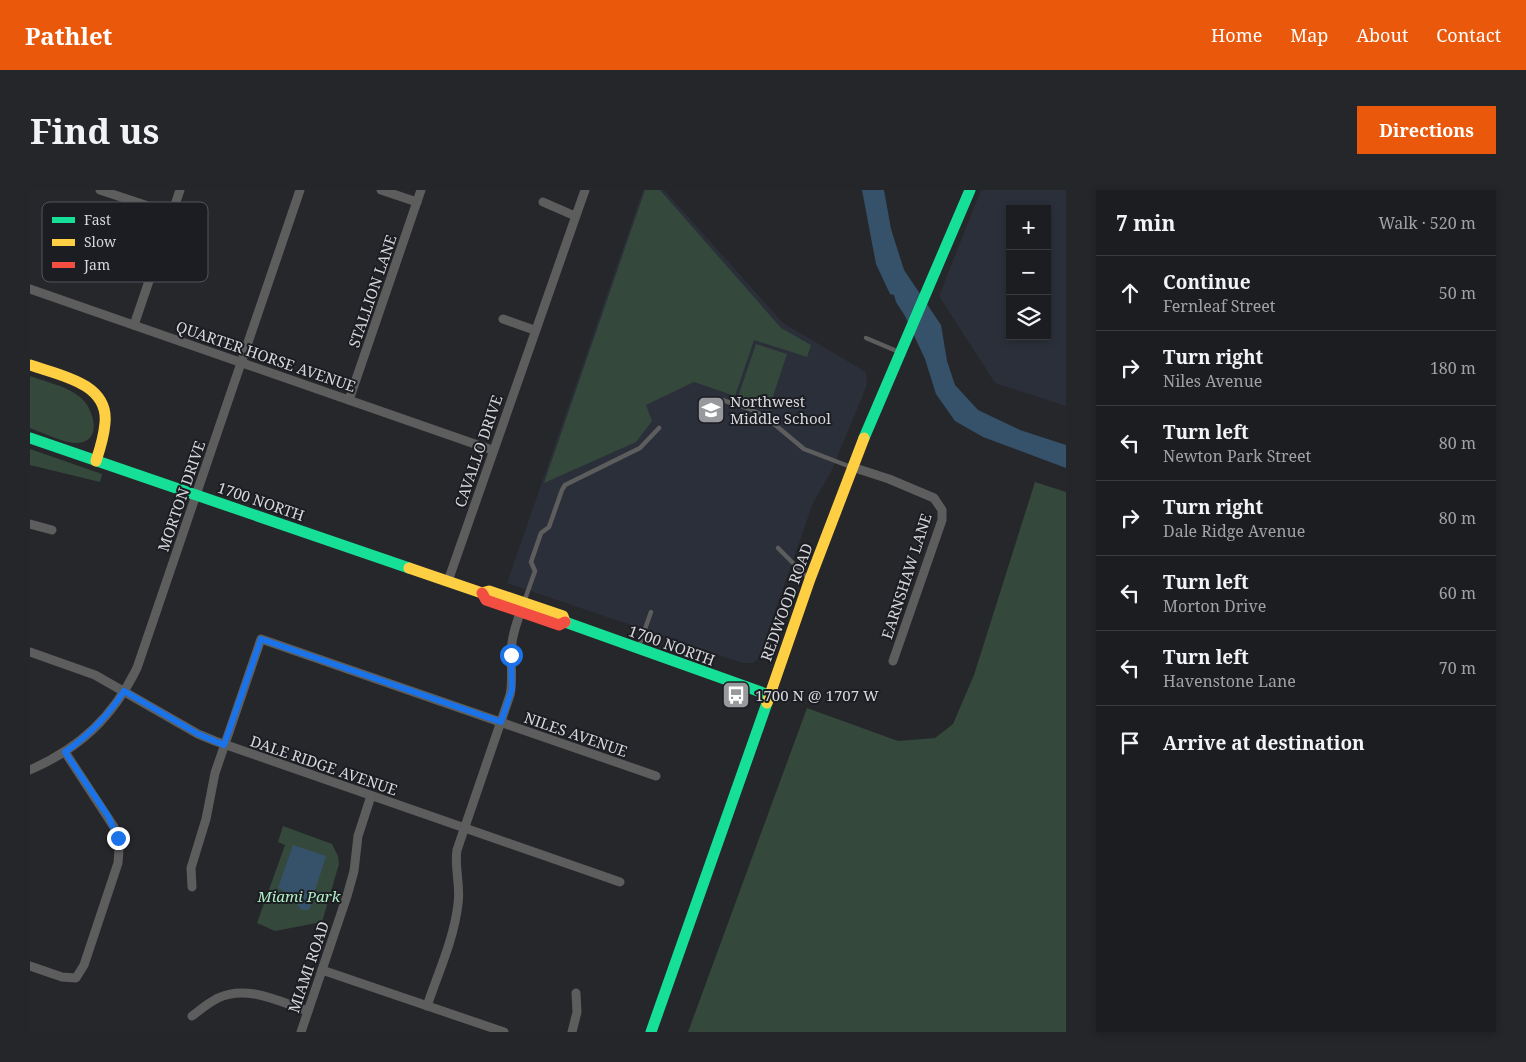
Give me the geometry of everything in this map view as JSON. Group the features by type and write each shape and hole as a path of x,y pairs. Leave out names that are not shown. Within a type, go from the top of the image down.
{"street":[{"path":"100,190 136,202"},
{"path":"176,202 180,190"},
{"name":"MORTON DRIVE","path":"30,770 65,752 100,724 124,691 140,660 300,190"},
{"path":"381,190 417,202"},
{"name":"STALLION LANE","path":"349,400 421,190"},
{"name":"CAVALLO DRIVE","path":"448,581 584,190"},
{"name":"REDWOOD ROAD","path":"651,1032 810,579 852,467 970,190"},
{"path":"544,202 575,216"},
{"path":"134,325 149,282"},
{"name":"QUARTER HORSE AVENUE","path":"30,289 492,450"},
{"path":"503,319 534,330"},
{"path":"30,365 84,385 93,390 98,396 105,412 105,422 96,460"},
{"name":"1700 NORTH","path":"30,438 482,593 489,591 522,607 562,616 565,622 769,695"},
{"name":"EARNSHAW LANE","path":"852,467 930,496 938,502 942,510 942,520 893,662"},
{"path":"30,524 52,530"},
{"path":"427,1006 457,912 459,893 456,854 512,689 511,646 522,607"},
{"name":"NILES AVENUE","path":"224,745 261,639 656,776"},
{"name":"DALE RIDGE AVENUE","path":"30,652 88,672 198,734 224,745 620,882"},
{"path":"192,887 191,868 224,745"},
{"path":"30,966 55,975 76,978 84,965 115,875 119,850 118,838 111,821 65,752"},
{"name":"MIAMI ROAD","path":"301,1032 351,883 358,836 371,796"},
{"path":"322,970 504,1032"},
{"path":"192,1016 219,998 236,993 256,994 308,1012"},
{"path":"572,1032 578,1012 576,993"}],"lane":[{"path":"866,338 901,353"},
{"path":"722,400 750,409 767,418 804,449 852,467"},
{"path":"522,607 535,572 531,562 541,533 549,527 566,485 640,448 659,428"},
{"path":"778,548 810,579"},
{"path":"638,648 651,612"}],"shaded area":[{"name":"Northwest Middle School","path":"643,190 664,190 783,323 866,372 867,385 831,472 813,503 758,659 753,663 742,663 507,583"},
{"path":"981,190 1066,190 1066,406 995,383 939,296"}],"green space":[{"path":"645,190 660,190 781,328 811,345 807,357 754,340 735,396 694,382 646,405 652,421 636,442 544,483"},
{"path":"756,344 787,354 769,408 738,397"},
{"path":"30,376 63,387 75,393 85,402 94,423 91,436 86,441 78,443 67,442 30,428"},
{"path":"30,449 102,474 100,482 30,465"},
{"path":"1035,482 1066,492 1066,1032 688,1032 807,708 898,741 935,738 953,724 974,675"},
{"name":"Miami Park","path":"283,826 332,844 338,856 339,864 322,922 275,931 257,923 285,845 278,842"}],"water":[{"path":"862,190 884,190 891,229 904,270 941,325 947,361 955,385 978,410 1020,430 1066,445 1066,468 983,437 955,421 936,394 925,359 905,316 894,295 890,294 876,264"},
{"path":"293,845 326,856 309,910 301,910 292,895 278,888"}],"traffic: fast":[{"path":"864,438 970,190"},
{"path":"30,438 409,568"},
{"path":"565,622 769,695"},
{"path":"651,1032 767,703"}],"traffic: slow":[{"path":"30,365 68,377 91,390 99,398 104,409 105,423 103,438 96,461"},
{"path":"767,703 810,579 864,438"},
{"path":"409,568 482,593 489,591 563,616 565,622"}],"traffic: jam":[{"path":"482,593 486,600 559,625 565,622"}],"place":[{"name":"Northwest Middle School","path":"711,410"},
{"name":"1700 N @ 1707 W","path":"736,695"}],"route":[{"path":"118,838 108,816 65,752 100,724 124,691 198,734 224,745 261,639 501,722 512,689 511,655"}]}
